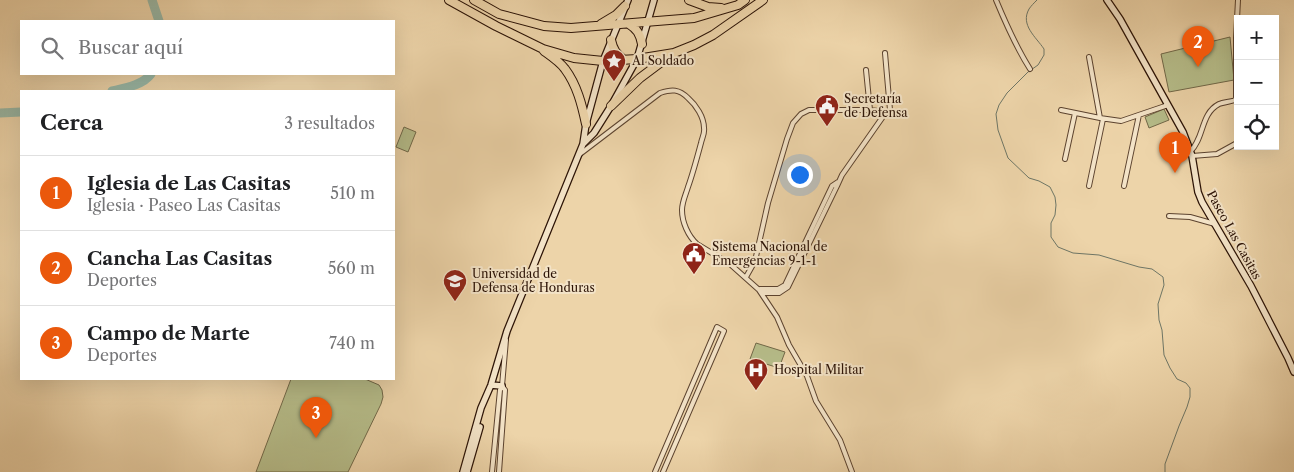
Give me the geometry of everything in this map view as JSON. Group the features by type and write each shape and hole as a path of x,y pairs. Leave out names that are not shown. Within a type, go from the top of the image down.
{"highway":[{"path":"449,0 543,49 574,58 603,61 637,59 674,53 713,35 763,0"},
{"path":"474,0 499,14 544,26 571,28 694,18 738,5 745,0"},
{"path":"690,0 708,8 728,8"},
{"path":"592,26 602,24 611,19 626,3"},
{"path":"629,24 636,28 642,44"},
{"path":"611,40 613,48 624,60"},
{"path":"543,49 565,68 575,85 586,124"},
{"path":"611,106 640,78 674,53"}],"main road":[{"path":"583,144 594,133 637,59 654,0"},
{"name":"Paseo Las Casitas","path":"1107,0 1120,19 1183,132 1191,154 1198,192 1293,365 1294,372"},
{"path":"463,472 507,331 583,144 586,124 603,61 626,3"},
{"path":"490,384 502,386"},
{"path":"467,472 485,408 486,398"}],"street":[{"path":"996,0 1005,23 1030,69"},
{"path":"1191,154 1197,144 1207,116 1218,105 1233,101 1236,98 1238,0"},
{"path":"746,277 755,261 777,169 793,123 801,114 809,110 870,110 878,111 882,114 887,113 890,110 884,53"},
{"path":"1088,58 1101,118 1088,186"},
{"path":"866,70 870,110"},
{"path":"579,154 660,93 678,90 684,94 696,108 702,118 705,129 683,203 684,224 692,240 730,264 746,277 758,289 777,317 789,345 807,376 816,401 840,440 852,472"},
{"path":"1062,110 1121,121 1168,105"},
{"path":"1065,159 1075,113"},
{"path":"758,289 765,293 774,293 788,287 842,175 882,118 882,114"},
{"path":"1124,186 1139,115"},
{"path":"1191,154 1217,154 1234,145"},
{"path":"1169,216 1190,217 1214,224"},
{"path":"655,472 717,327 724,330 663,472"},
{"path":"492,472 507,331"},
{"path":"1288,358 1294,354"},
{"path":"499,472 506,390 502,386"}],"green space":[{"path":"1230,37 1234,80 1169,92 1161,54"},
{"path":"1164,109 1169,120 1149,128 1145,117"},
{"path":"404,127 416,132 408,152 396,147"},
{"path":"756,343 785,352 779,368 750,359"},
{"path":"291,380 367,380 379,385 383,397 381,404 348,472 256,472"}],"waterway":[{"path":"152,0 159,20"},
{"path":"1037,0 1029,9 1026,20 1030,30 1044,49 1044,55 1038,65 1028,72 1007,93 999,105 996,114 998,130 1008,158 1029,178 1050,187 1055,197 1056,205 1055,215 1051,223 1051,237 1058,247 1073,253 1099,255 1152,269 1163,277 1164,285 1158,304 1164,355 1177,379 1186,383 1190,388 1190,397 1165,464 1165,472"},
{"path":"116,90 139,83 150,75"},
{"path":"0,113 20,112"}],"place":[{"name":"Cancha Las Casitas","path":"1198,67"},
{"name":"Al Soldado","path":"614,82"},
{"name":"Secretaría de Defensa","path":"827,127"},
{"name":"Iglesia de Las Casitas","path":"1175,173"},
{"name":"Sistema Nacional de Emergencias 9-1-1","path":"694,275"},
{"name":"Universidad de Defensa de Honduras","path":"455,302"},
{"name":"Hospital Militar","path":"756,391"},
{"name":"Campo de Marte","path":"316,438"}]}
